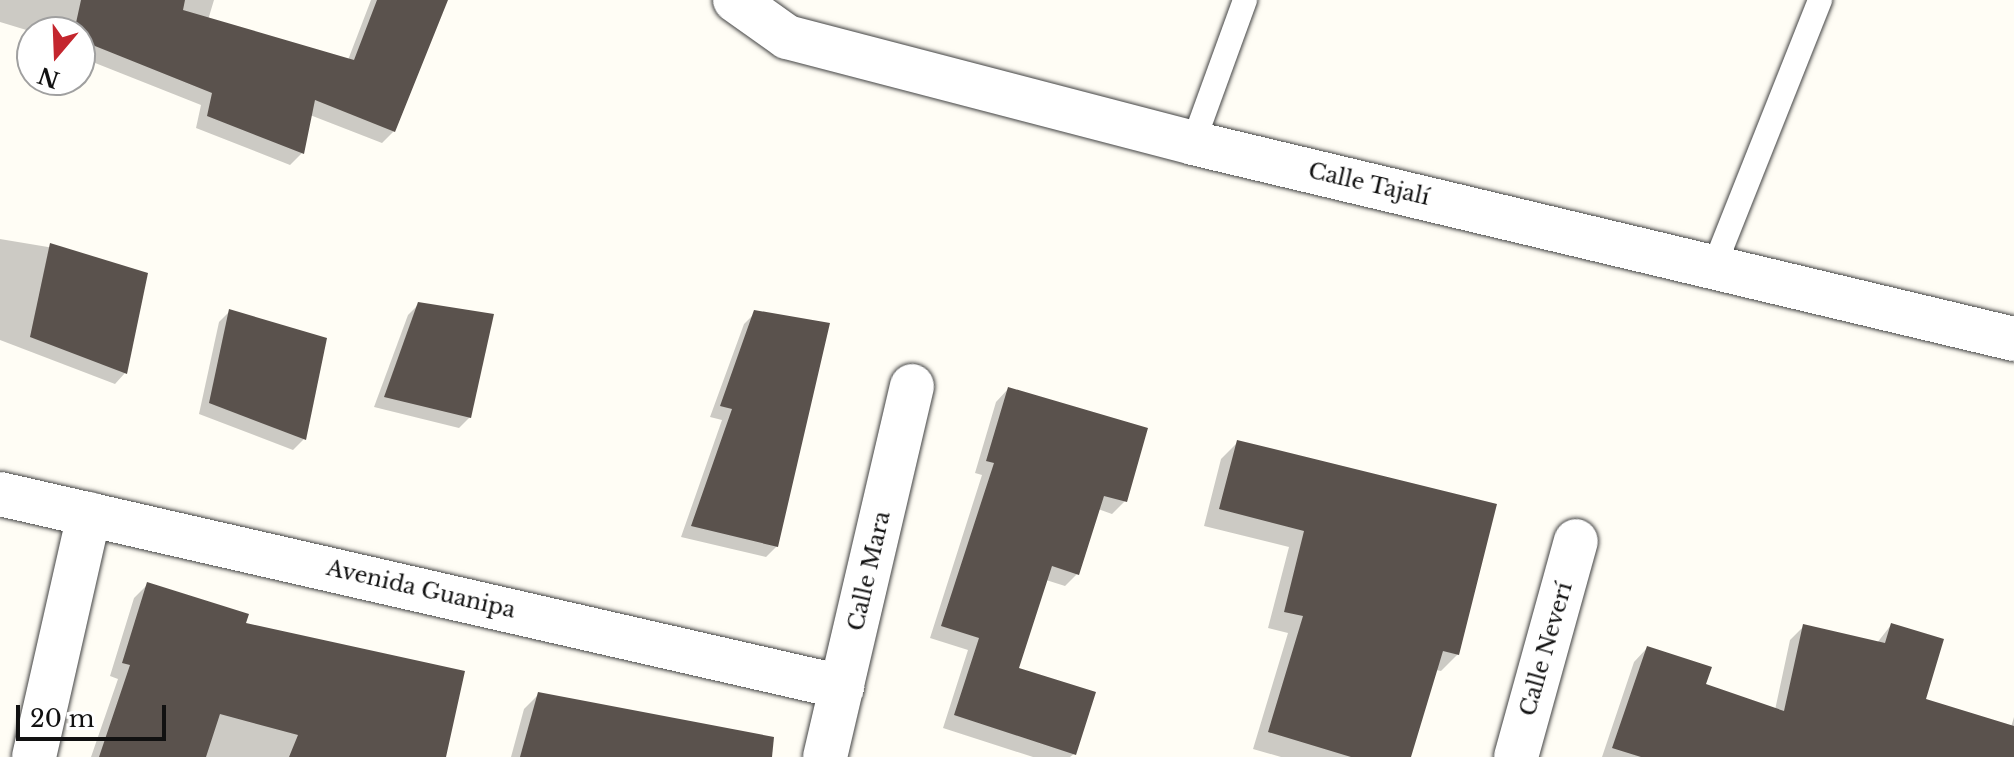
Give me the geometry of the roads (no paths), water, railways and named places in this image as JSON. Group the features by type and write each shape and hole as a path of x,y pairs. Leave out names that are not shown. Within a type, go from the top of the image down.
{"street":[{"name":"Calle Tajalí","path":"735,0 787,37 1193,143 1715,264 2014,339"},
{"name":"Calle Mara","path":"825,757 912,386"},
{"name":"Avenida Guanipa","path":"0,494 842,687"},
{"path":"34,757 89,514"},
{"name":"Calle Neverí","path":"1516,757 1576,541"}],"lane":[{"path":"1193,143 1245,0"},
{"path":"1715,264 1820,0"}]}
